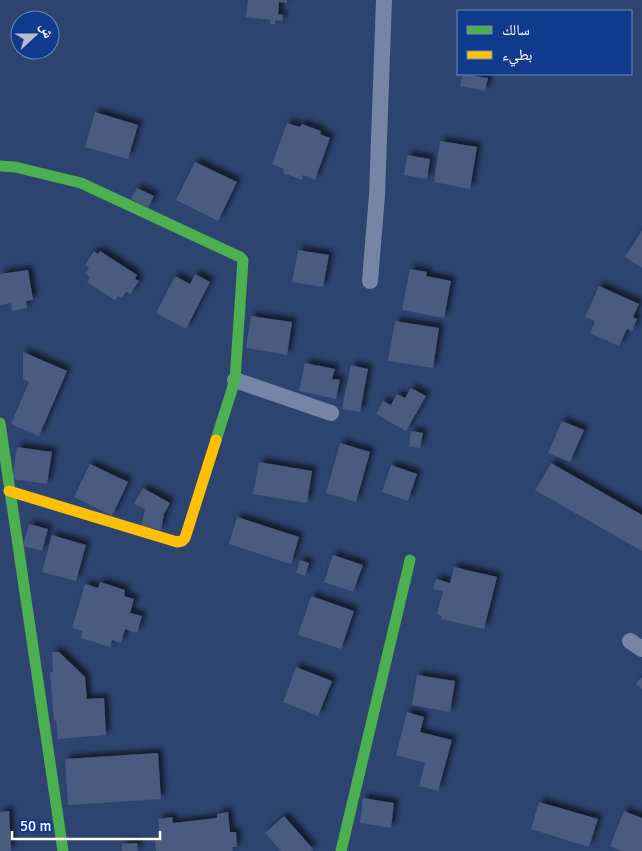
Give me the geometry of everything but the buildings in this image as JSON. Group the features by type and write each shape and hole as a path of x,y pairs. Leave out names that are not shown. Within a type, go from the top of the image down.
{"street":[{"path":"370,281 377,195 384,0"},
{"path":"0,166 14,167 81,183 240,257 243,265 235,380 185,538 182,541 177,542 9,491"},
{"path":"235,380 332,413"},
{"path":"0,423 63,851"},
{"path":"341,851 410,560"}],"traffic: fast":[{"path":"0,166 15,167 81,183 243,260 235,380 216,440"},
{"path":"0,423 63,851"},
{"path":"341,851 410,560"}],"traffic: slow":[{"path":"9,491 177,542 182,541 185,538 216,440"}]}
